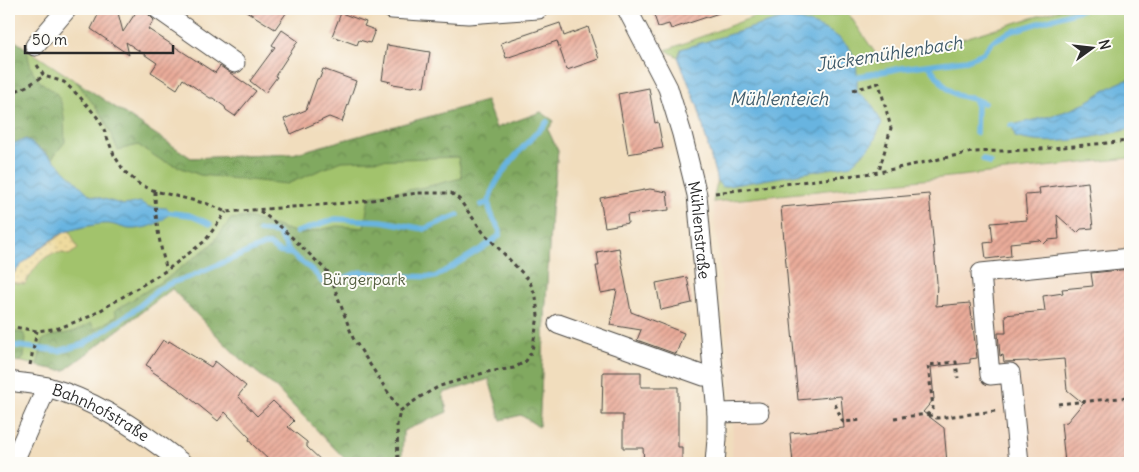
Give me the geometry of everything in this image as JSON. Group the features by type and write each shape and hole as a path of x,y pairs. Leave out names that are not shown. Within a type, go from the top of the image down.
{"street":[{"path":"36,46 67,9"},
{"path":"158,9 235,63"},
{"path":"392,9 468,14 538,9"},
{"name":"Mühlenstraße","path":"628,9 668,88 697,195 717,413 715,463"},
{"path":"1019,463 1010,373 990,375 981,273 1130,258"},
{"path":"558,324 704,376 714,376"},
{"name":"Bahnhofstraße","path":"9,381 47,387 78,399 134,428 182,463"},
{"path":"12,463 47,387"},
{"path":"717,413 759,412"}],"path":[{"path":"9,94 44,76 64,82 97,117 114,155 124,170 139,184 208,204 226,212 359,202 418,193 451,193 459,199 483,232 529,280 536,298 538,316 532,351 526,361 514,368 487,372 440,386 400,411 397,425 398,463"},
{"path":"853,90 880,83 891,128 879,172"},
{"path":"697,195 879,172 972,152 1029,150 1130,141"},
{"path":"155,190 155,212 167,270"},
{"path":"260,210 281,227 328,274 353,338 400,411"},
{"path":"9,326 37,331 59,328 92,316 167,270 205,241 226,212"},
{"path":"31,358 37,331"},
{"path":"928,414 933,408 928,365 956,362 958,378"},
{"path":"1058,404 1130,397"},
{"path":"835,404 843,422 863,420"},
{"path":"894,418 928,414 937,418 1014,409"}],"shaded area":[{"path":"1130,158 1130,463 732,463 733,424 730,369 713,202"}],"green space":[{"path":"774,9 804,9 815,17 848,13 882,63 1061,9 1130,9 1130,158 713,202 717,181 698,107 678,57 666,50"},
{"name":"Bürgerpark","path":"9,37 191,158 293,154 486,101 496,128 541,112 554,121 548,130 558,151 551,210 539,427 521,415 501,420 489,379 443,393 447,412 403,431 402,463 349,463 275,387 238,357 172,289 65,370 9,359"},
{"path":"9,37 27,49 30,65 37,79 55,93 61,101 65,142 52,158 26,139 9,145"},
{"name":"Bürgerpark","path":"76,81 191,158 293,154 486,101 496,128 541,112 554,121 548,130 558,151 551,210 539,427 521,415 501,420 489,379 443,393 447,412 403,431 402,463 349,463 275,387 238,357 172,289 65,370 37,366 43,340 75,331 91,323 95,329 117,316 114,311 170,276 211,245 231,219 248,217 301,234 337,226 364,228 369,197 462,178 458,157 342,161 287,184 200,175 161,160 138,145 118,150 103,117"},
{"path":"9,331 23,333 26,338 24,358 19,362 9,359"}],"sand":[{"path":"69,230 78,249 69,255 54,253 48,256 42,260 25,284 9,282 12,275 26,260"}],"water":[{"name":"Mühlenteich","path":"787,17 826,30 843,41 854,57 857,74 857,92 871,103 882,123 872,145 851,165 722,187 717,181 698,107 678,57 681,49"},
{"path":"1130,79 1130,129 1073,140 1043,142 1015,137 1013,129 1016,124 1079,106 1117,84"},
{"path":"26,139 52,158 90,195 124,205 140,202 149,207 167,208 170,212 158,223 140,228 129,229 106,224 64,232 37,250 20,266 9,280 9,145"}],"building":[{"path":"105,9 117,9 123,32 138,9 147,9 148,14 154,20 148,29 215,73 220,66 256,91 235,116 213,98 210,98 183,79 177,89 151,72 157,63 126,42 129,55 91,29 99,13"},
{"path":"243,9 289,9 275,29"},
{"path":"652,9 721,9 722,12 671,29 669,24 658,27"},
{"path":"341,13 366,22 364,26 375,30 370,43 359,40 357,45 332,36"},
{"path":"560,23 564,36 588,27 599,59 567,70 557,41 506,58 501,43"},
{"path":"282,30 298,41 275,76 277,77 265,93 250,81 275,47 272,45"},
{"path":"387,45 430,52 424,87 393,84 382,80"},
{"path":"323,69 356,81 342,122 329,117 291,134 284,119 306,110 317,79 320,78"},
{"path":"649,88 655,123 658,122 663,148 628,154 618,94"},
{"path":"1088,182 1093,228 1081,229 1077,233 1057,215 1059,239 1048,240 1044,244 1040,240 1010,243 1011,256 986,259 984,243 993,242 991,223 1027,220 1025,195 1040,194 1039,188"},
{"path":"650,189 667,192 669,210 627,215 628,223 605,227 600,198"},
{"path":"929,194 937,282 936,306 970,303 977,358 970,359 970,363 931,367 934,399 923,412 944,428 947,463 793,463 790,433 844,428 841,396 798,400 781,207"},
{"path":"619,248 631,312 684,333 676,354 637,340 641,330 610,325 617,290 601,293 596,266 599,266 597,252"},
{"path":"1130,269 1130,463 1065,463 1061,423 1067,422 1083,403 1067,390 1064,359 1004,362 1003,355 1000,356 998,333 1006,333 1005,315 1045,311 1043,296 1063,293 1062,289 1093,286 1091,273"},
{"path":"687,277 692,303 661,310 656,283"},
{"path":"163,340 168,343 169,341 211,367 215,361 246,386 238,396 257,416 273,401 294,421 288,427 307,442 307,447 324,463 272,463 252,444 249,440 250,438 225,412 218,421 180,390 150,370 151,368 146,365"},
{"path":"603,372 641,372 641,387 678,387 678,447 682,447 682,463 644,463 643,448 623,448 623,415 602,415"}],"waterway":[{"name":"Jückemühlenbach","path":"850,78 902,68 967,60 983,53 993,41 1010,32 1083,9"},
{"path":"929,66 953,93 984,103"},
{"path":"974,99 977,106 976,133"},
{"name":"Jückemühlenbach","path":"336,281 360,272 397,276 435,277 499,236 500,231 489,206 491,193 513,159 547,122"},
{"path":"983,159 990,163"},
{"name":"Jückemühlenbach","path":"481,205 489,202"},
{"name":"Jückemühlenbach","path":"164,212 189,215 210,224"},
{"name":"Jückemühlenbach","path":"297,232 335,219 382,221 424,229 458,215"},
{"name":"Jückemühlenbach","path":"259,231 278,233 292,254 312,270 322,282 327,284"},
{"name":"Jückemühlenbach","path":"9,345 59,351 84,344 136,309 159,289 171,283 264,245 270,245 279,252 292,254"}]}
